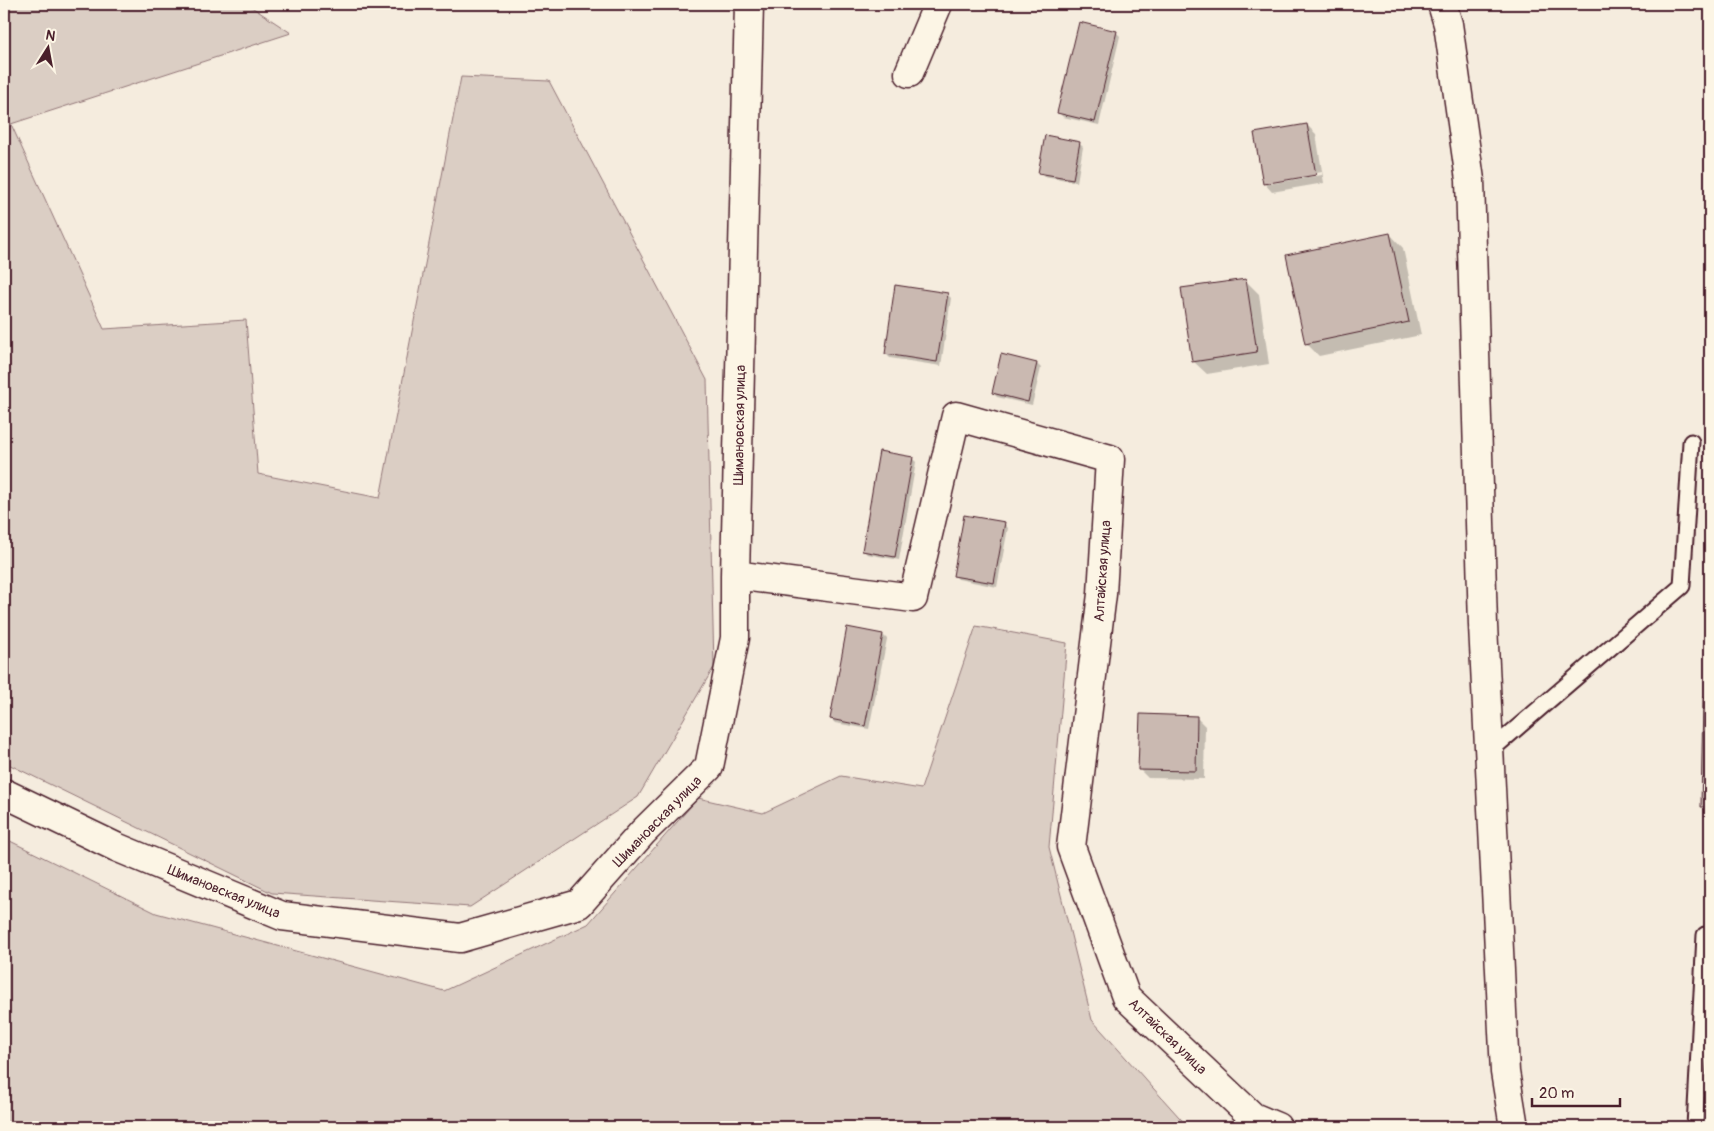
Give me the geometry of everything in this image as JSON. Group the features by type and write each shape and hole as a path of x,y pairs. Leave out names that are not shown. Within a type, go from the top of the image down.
{"street":[{"name":"Шимановская улица","path":"4,793 116,847 282,916 460,938 579,904 643,832 709,767 735,638 749,4"},
{"path":"909,73 938,4"},
{"path":"1442,4 1448,24 1470,180 1483,616 1505,1072 1514,1127"},
{"name":"Алтайская улица","path":"735,575 913,598 956,416 1110,459 1102,594 1071,847 1126,997 1253,1117 1277,1127"}],"lane":[{"path":"1490,751 1682,586 1691,442"},
{"path":"1695,1127 1705,935"}],"shaded area":[{"path":"4,4 247,4 291,33 11,124 104,329 246,320 258,474 380,498 461,77 549,81 707,380 714,667 638,797 470,907 272,893 4,762"},
{"path":"976,626 1067,643 1049,847 1092,1020 1188,1127 4,1127 4,838 156,913 444,991 588,924 698,798 763,813 841,776 921,789"}],"building":[{"path":"1079,22 1117,31 1095,122 1057,113"},
{"path":"1307,124 1316,175 1263,184 1254,133"},
{"path":"1045,135 1080,142 1073,179 1038,173"},
{"path":"1390,233 1409,322 1305,344 1286,255"},
{"path":"1246,279 1257,352 1192,362 1181,288"},
{"path":"895,285 948,293 937,362 885,354"},
{"path":"1001,354 1037,363 1028,402 992,393"},
{"path":"879,451 913,457 895,557 862,551"},
{"path":"964,515 1005,522 994,583 953,576"},
{"path":"847,627 883,634 865,726 830,719"},
{"path":"1703,698 1710,698 1710,807 1701,807"},
{"path":"1140,714 1197,716 1196,771 1138,770"}]}
